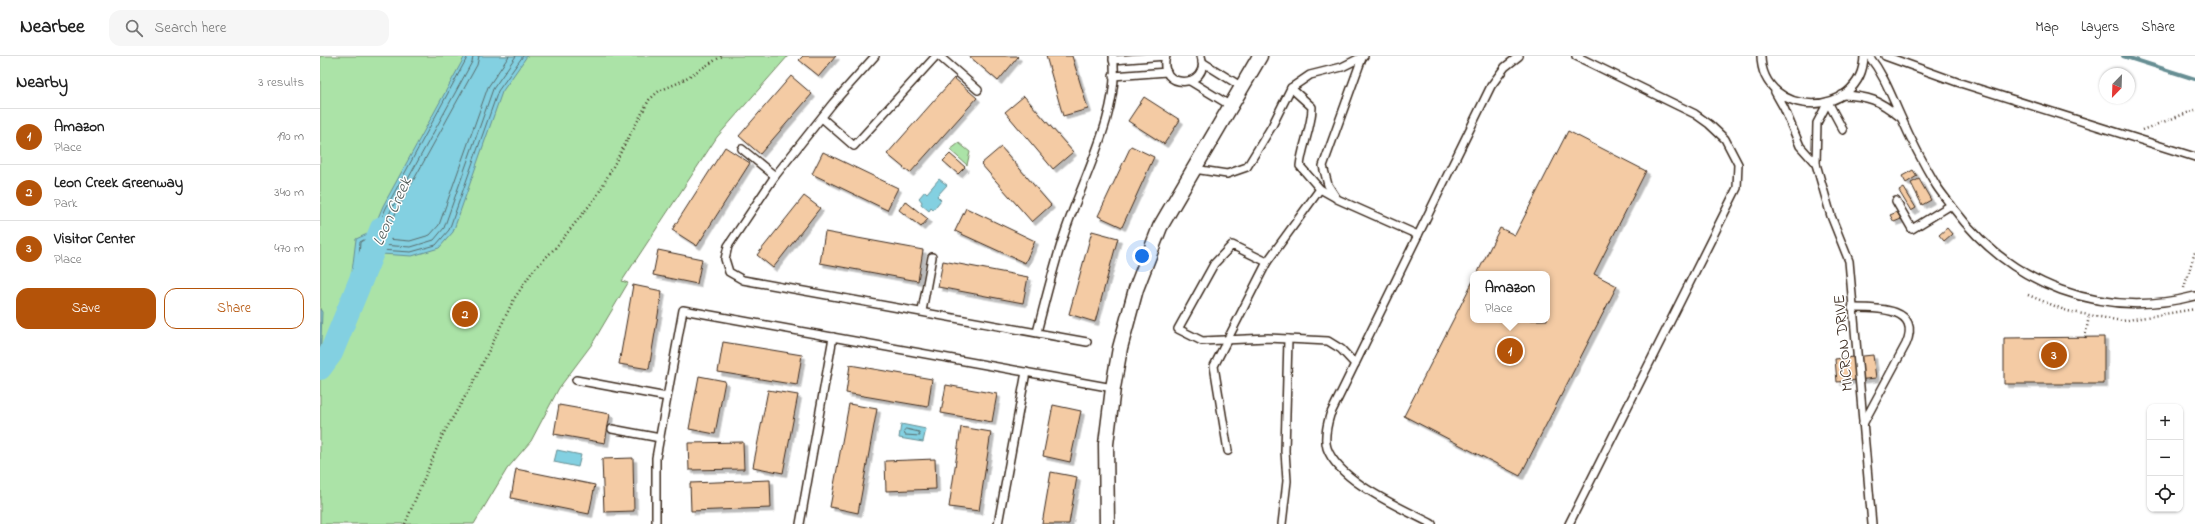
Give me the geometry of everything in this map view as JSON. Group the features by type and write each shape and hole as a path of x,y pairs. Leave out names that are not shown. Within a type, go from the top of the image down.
{"street":[{"path":"1107,524 1106,444 1120,348 1136,289 1160,227 1260,56"}],"lane":[{"path":"875,56 822,118 776,176 728,246 725,259 729,272 742,280 922,311 1087,342"},
{"path":"822,118 854,146 937,56 978,90"},
{"path":"1037,332 1065,231 1099,142 1109,103 1113,76 1113,58 1166,56 1165,66 1167,72 1176,81 1190,81 1231,106"},
{"path":"1432,524 1361,486 1335,462 1327,448 1326,428 1330,415 1490,86 1505,67 1519,56"},
{"path":"1569,524 1736,188 1738,164 1725,139 1695,114 1576,56"},
{"path":"1754,56 1764,72"},
{"path":"1760,56 1764,72"},
{"path":"1770,84 1785,96 1802,104 1815,105 1828,102 1842,95 1857,80 1864,56"},
{"path":"1869,56 1880,69 1901,117 1936,186 1972,231 1989,248 2015,267 2049,286 2070,294 2117,304 2158,303 2195,296"},
{"path":"1885,56 1957,82 2195,157"},
{"path":"1337,199 1328,185 1323,166 1363,57"},
{"path":"1194,169 1227,174 1246,167 1272,126 1291,88 1310,75 1342,67 1363,57"},
{"path":"1190,81 1199,74 1202,59 1242,87"},
{"path":"1113,76 1167,72"},
{"name":"MICRON DRIVE","path":"1764,72 1784,108 1800,146 1816,164"},
{"path":"1291,88 1312,107 1312,118 1302,151 1300,166 1320,189 1337,199 1418,236"},
{"path":"1842,95 1862,96 1876,100 1901,117"},
{"path":"1828,102 1842,130"},
{"name":"MICRON DRIVE","path":"1828,102 1817,123 1816,164 1831,216 1849,261 1872,524"},
{"path":"742,149 776,176"},
{"path":"1228,451 1214,366 1267,262 1320,189"},
{"path":"1896,201 1912,229 1951,205"},
{"path":"1267,262 1232,245 1214,264 1178,329 1202,341 1228,339 1288,339 1328,341 1341,349 1355,364"},
{"path":"922,311 932,257"},
{"path":"1852,308 1890,310 1905,318 1910,326 1910,336 1863,424"},
{"path":"656,524 656,458 683,310 1113,388"},
{"path":"800,524 833,337"},
{"path":"1282,524 1287,480 1285,451 1288,339"},
{"path":"998,524 1026,372"},
{"path":"576,380 667,397"},
{"path":"612,429 660,438"}],"path":[{"path":"405,524 442,436 473,383 514,298 532,272 556,247 597,196 649,100 659,91 678,83 722,56"},
{"path":"2141,130 2195,110"},
{"path":"2186,311 2184,287 2195,252"},
{"path":"2028,295 2055,307 2089,316 2122,321 2195,309"},
{"path":"2085,338 2089,316"}],"green space":[{"path":"320,56 788,56 717,137 622,281 628,283 592,344 559,388 531,441 507,469 474,524 320,524"},
{"path":"959,143 970,152 967,165 950,150"}],"water":[{"path":"465,56 527,56 502,92 453,232 439,248 412,256 381,254 366,259 352,272 356,239 372,232 383,206"},
{"path":"939,179 947,185 937,196 941,200 933,210 931,208 929,211 921,204 922,202 919,198 925,191 927,193"},
{"path":"320,309 322,312 320,368"},
{"path":"901,424 926,429 923,442 899,438"},
{"path":"557,450 581,455 578,467 554,462"}],"building":[{"path":"803,56 836,56 819,76 799,60"},
{"path":"969,56 1017,56 1018,57 998,81"},
{"path":"1046,56 1072,56 1088,109 1063,116"},
{"path":"791,76 812,94 760,154 739,136"},
{"path":"954,78 977,98 910,173 887,154"},
{"path":"1024,96 1073,152 1053,169 1005,112"},
{"path":"1144,97 1180,120 1164,144 1128,121"},
{"path":"1568,131 1646,171 1594,274 1617,286 1520,476 1404,416 1470,287 1470,323 1550,323 1550,271 1478,271 1500,228 1515,235"},
{"path":"1131,146 1154,157 1122,227 1098,216"},
{"path":"725,147 750,163 697,246 672,230"},
{"path":"1001,147 1051,205 1032,222 981,164"},
{"path":"823,152 898,188 887,210 812,174"},
{"path":"950,154 965,167 958,174 943,161"},
{"path":"1913,170 1917,176 1906,183 1902,176"},
{"path":"1919,179 1931,200 1922,205 1911,183"},
{"path":"1904,188 1916,208 1911,211 1899,191"},
{"path":"804,196 820,208 773,268 757,255"},
{"path":"905,201 928,219 921,227 899,210"},
{"path":"966,208 1035,241 1025,263 955,231"},
{"path":"1897,212 1901,219 1894,222 1890,215"},
{"path":"1947,228 1952,234 1944,241 1939,235"},
{"path":"1092,231 1118,238 1095,322 1069,314"},
{"path":"825,232 923,250 918,281 820,263"},
{"path":"658,250 702,259 697,284 653,275"},
{"path":"943,261 1028,277 1023,303 938,287"},
{"path":"633,285 662,291 649,369 619,364"},
{"path":"2104,337 2104,384 2004,384 2004,338"},
{"path":"723,342 802,355 797,385 718,372"},
{"path":"1873,355 1876,378 1837,382 1835,359"},
{"path":"850,365 932,379 928,407 846,393"},
{"path":"699,376 725,381 715,434 689,429"},
{"path":"946,385 997,394 992,422 941,413"},
{"path":"768,390 798,395 783,473 753,467"},
{"path":"849,404 877,409 858,513 830,507"},
{"path":"559,405 610,414 605,443 554,434"},
{"path":"1053,405 1081,411 1070,462 1043,456"},
{"path":"961,427 991,432 979,511 949,507"},
{"path":"743,442 744,469 689,470 688,443"},
{"path":"633,458 634,511 604,512 602,459"},
{"path":"935,459 936,489 886,491 885,461"},
{"path":"516,469 595,485 589,514 511,498"},
{"path":"1051,472 1077,477 1069,524 1042,524"},
{"path":"770,480 771,508 691,511 690,483"}],"waterway":[{"path":"2123,56 2195,79"},
{"name":"Leon Creek","path":"320,368 331,353 382,228"}],"place":[{"name":"Leon Creek Greenway","path":"465,314"},
{"name":"Amazon","path":"1510,351"},
{"name":"Visitor Center","path":"2054,355"}]}
